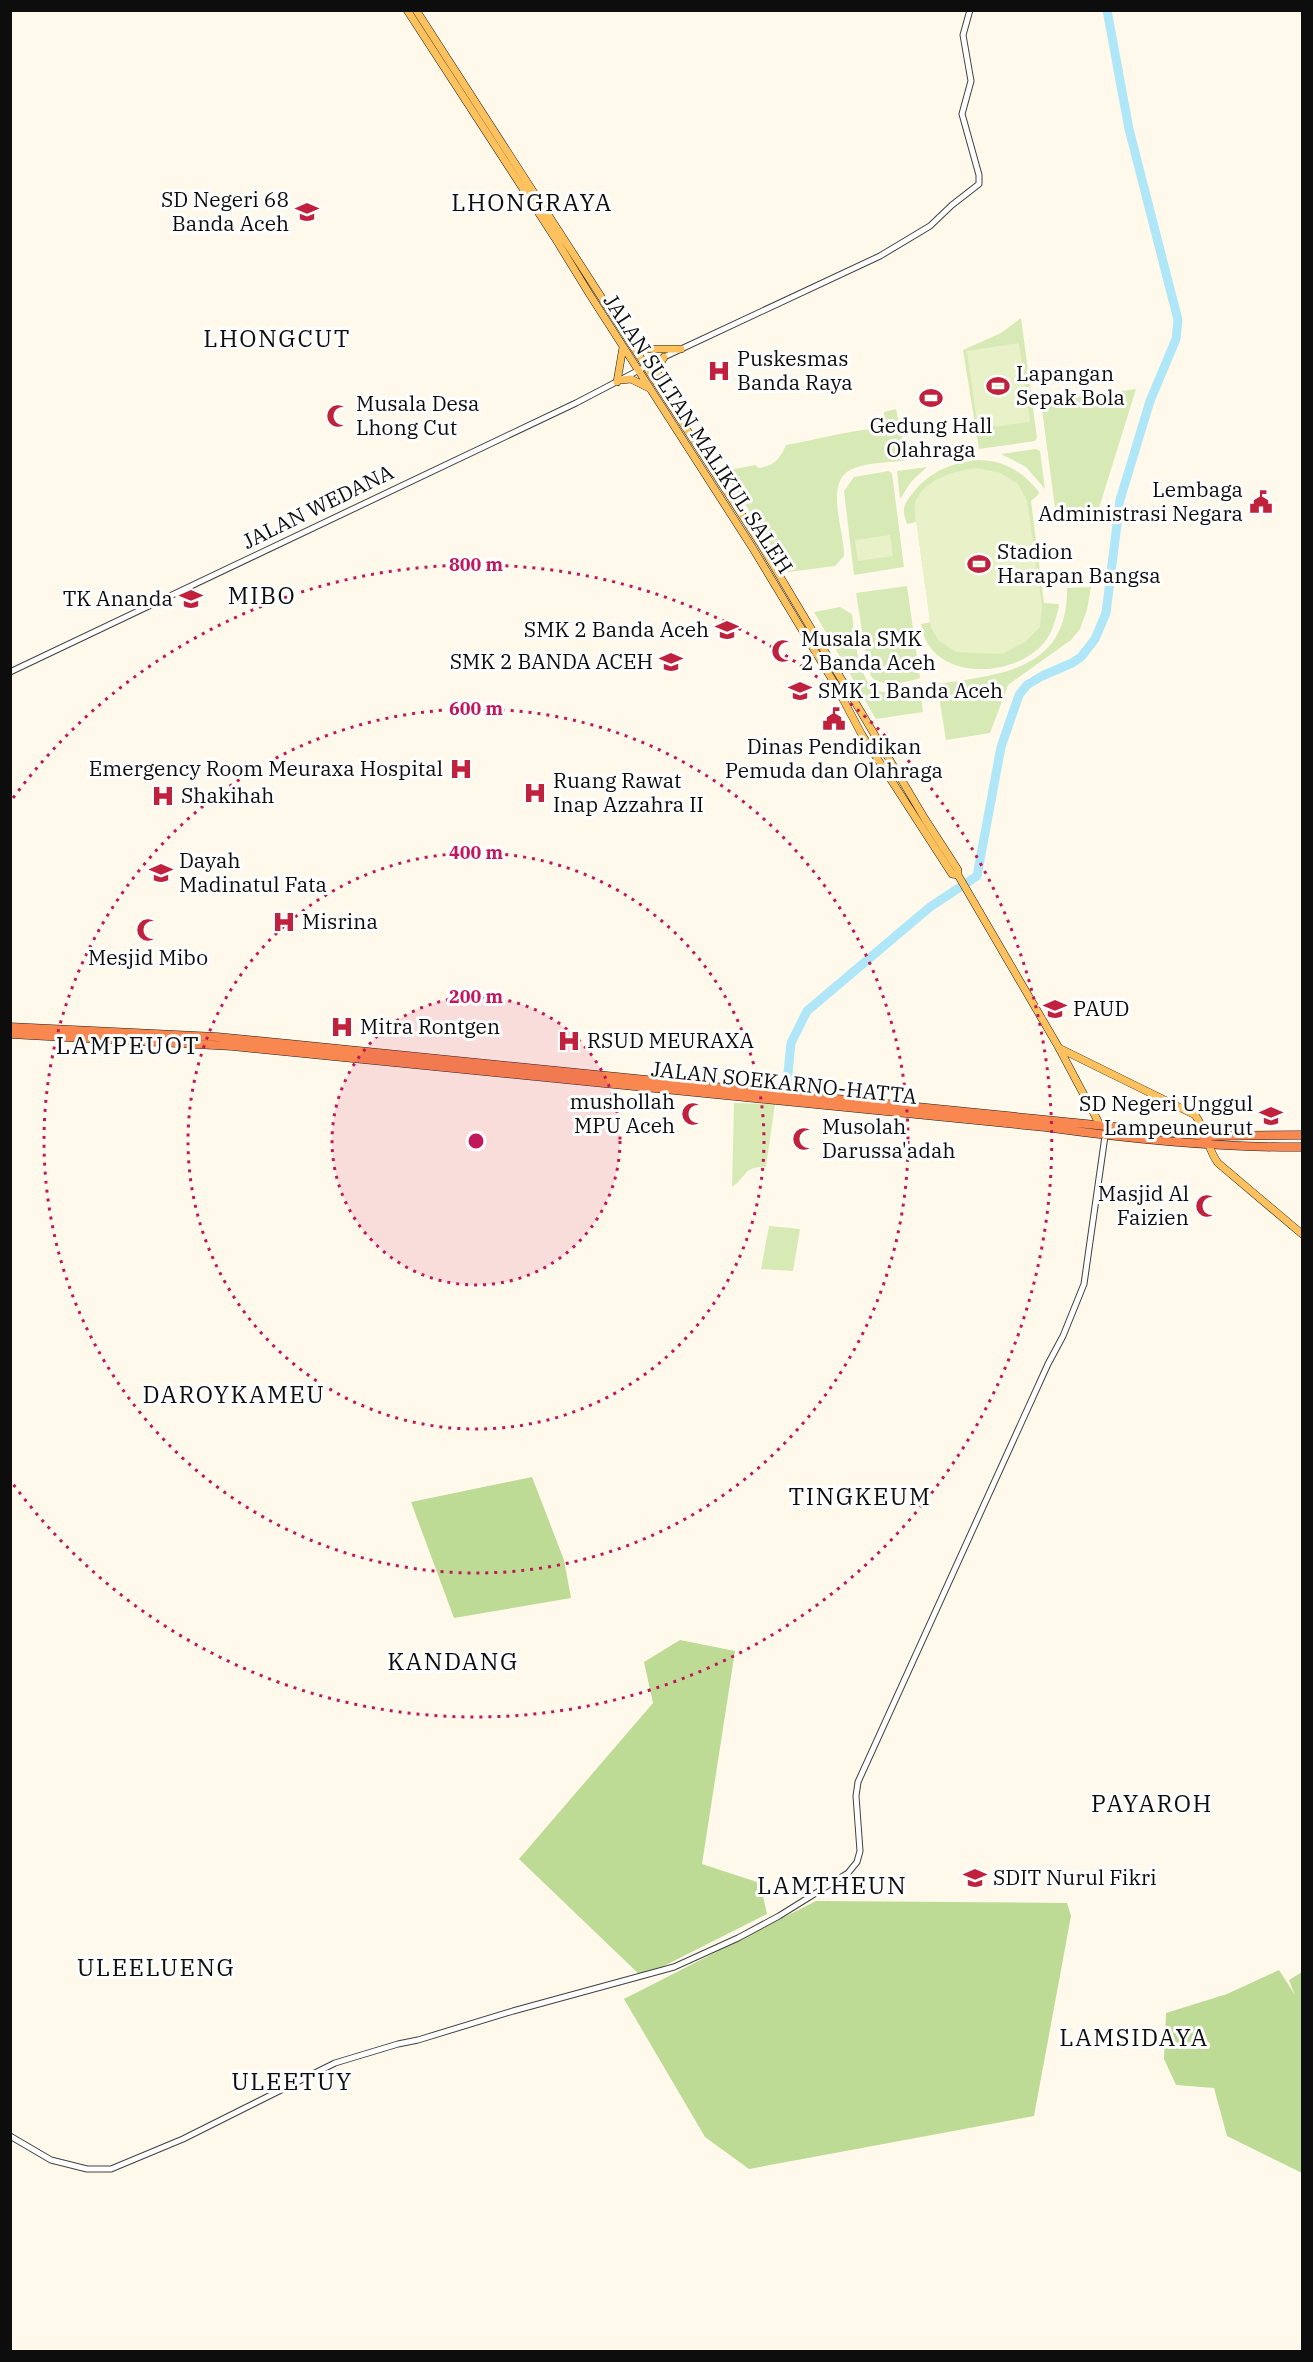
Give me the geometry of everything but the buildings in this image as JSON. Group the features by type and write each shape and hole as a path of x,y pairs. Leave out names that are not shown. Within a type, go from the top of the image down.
{"highway":[{"name":"JALAN SOEKARNO-HATTA","path":"10,1027 217,1037 289,1048 1028,1122 1100,1125 1206,1136 1302,1135"},
{"name":"JALAN SOEKARNO-HATTA","path":"10,1034 289,1048"},
{"name":"JALAN SOEKARNO-HATTA","path":"1028,1122 1105,1136 1209,1146 1302,1147"}],"main road":[{"name":"JALAN SULTAN MALIKUL SALEH","path":"407,10 651,390 760,543 925,819 958,870 959,877 1059,1048 1100,1125"},
{"name":"JALAN SULTAN MALIKUL SALEH","path":"416,10 657,382 752,547 836,686 862,735 936,851 952,874 959,877"},
{"path":"630,340 650,349 681,349"},
{"path":"623,346 619,381 631,379 651,390"},
{"path":"657,382 658,366 664,357"},
{"path":"752,547 760,543"},
{"path":"836,686 843,681"},
{"path":"883,767 891,761"},
{"path":"1059,1048 1195,1115 1206,1136 1212,1155 1218,1163 1302,1234"}],"street":[{"name":"JALAN WEDANA","path":"10,672 619,381 664,357 880,256 930,226 952,205 978,186 979,175 962,114 970,81 963,35 970,10"},
{"path":"10,2136 51,2160 87,2169 111,2169 183,2139 335,2063 398,2043 418,2040 513,2011 674,1967 738,1938 779,1916 848,1873 857,1862 860,1851 856,1796 858,1782 1043,1374 1063,1336 1084,1284 1105,1136"}],"green space":[{"name":"Lapangan Sepak Bola","path":"1021,318 1037,438 1035,441 979,449 963,350 1001,333"},
{"name":"Lapangan Sepak Bola","path":"1019,343 1030,422 978,429 967,351"},
{"path":"1136,389 1099,508 1056,515 1041,402"},
{"path":"896,409 907,460 852,469 843,475 839,485 837,496 844,556 835,566 788,572 724,471 755,465 759,468 769,466 779,458 786,445 872,429 873,418"},
{"path":"1036,449 1040,451 1045,489 1026,467 1001,454"},
{"name":"Stadion Harapan Bangsa","path":"978,460 996,462 1012,468 1026,478 1039,492 1031,501 1044,603 1059,606 1049,636 1029,656 1012,664 992,669 973,669 955,665 939,656 927,643 921,624 930,622 915,512 916,522 907,524 904,515 906,503 926,479 942,469 959,463"},
{"path":"927,467 911,482 900,499 897,471"},
{"name":"Stadion Harapan Bangsa","path":"977,468 1001,473 1018,484 1027,500 1042,606 1040,627 1025,642 1002,654 956,652 939,641 931,628 915,512 916,499 928,485 952,473"},
{"path":"888,471 892,473 904,567 854,575 844,491 854,477"},
{"path":"890,535 893,556 858,561 855,540"},
{"path":"907,586 920,678 895,683 881,682 871,676 856,593"},
{"path":"1091,587 1087,610 1080,629 1071,640 1008,685 990,733 946,740 937,684 1007,671 1026,663 1043,652 1056,637 1064,616 1067,588"},
{"path":"840,607 852,614 856,647 868,681 874,688 883,692 920,687 923,712 876,719 814,612"},
{"path":"734,1103 775,1104 766,1167 749,1170 732,1187"},
{"path":"769,1226 800,1229 793,1271 761,1269"},
{"path":"532,1477 564,1560 571,1598 454,1618 411,1502"},
{"path":"680,1640 735,1651 702,1864 760,1883 767,1914 642,1977 519,1859 653,1703 644,1662"},
{"path":"816,1901 1067,1903 1071,1916 1034,2116 749,2169 705,2137 624,1999"},
{"path":"1279,1970 1295,1995 1289,1980 1302,1972 1302,2173 1227,2136 1214,2088 1176,2085 1164,2059 1166,2013 1227,1994"}],"waterway":[{"path":"786,1093 791,1043 807,1011 930,907 977,876 1001,747 1019,695 1027,685 1081,657 1095,639 1106,613 1120,500 1150,401 1176,339 1178,320 1129,129 1107,10"}],"place":[{"name":"SD Negeri 68 Banda Aceh","path":"307,212"},
{"name":"Puskesmas Banda Raya","path":"719,371"},
{"name":"Lapangan Sepak Bola","path":"998,386"},
{"name":"Gedung Hall Olahraga","path":"931,398"},
{"name":"Musala Desa Lhong Cut","path":"338,416"},
{"name":"Lembaga Administrasi Negara","path":"1261,502"},
{"name":"Stadion Harapan Bangsa","path":"979,564"},
{"name":"TK Ananda","path":"191,599"},
{"name":"SMK 2 Banda Aceh","path":"727,630"},
{"name":"Musala SMK 2 Banda Aceh","path":"783,651"},
{"name":"SMK 2 BANDA ACEH","path":"671,662"},
{"name":"SMK 1 Banda Aceh","path":"800,691"},
{"name":"Dinas Pendidikan Pemuda dan Olahraga","path":"834,719"},
{"name":"Emergency Room Meuraxa Hospital","path":"461,769"},
{"name":"Ruang Rawat Inap Azzahra II","path":"535,793"},
{"name":"Shakihah","path":"163,796"},
{"name":"Dayah Madinatul Fata","path":"161,873"},
{"name":"Misrina","path":"284,922"},
{"name":"Mesjid Mibo","path":"148,930"},
{"name":"PAUD","path":"1055,1009"},
{"name":"Mitra Rontgen","path":"342,1027"},
{"name":"RSUD MEURAXA","path":"569,1041"},
{"name":"mushollah MPU Aceh","path":"693,1114"},
{"name":"SD Negeri Unggul Lampeuneurut","path":"1271,1116"},
{"name":"Musolah Darussa'adah","path":"804,1139"},
{"name":"Masjid Al Faizien","path":"1207,1206"},
{"name":"SDIT Nurul Fikri","path":"975,1878"}],"district":[{"name":"LHONGRAYA","path":"532,203"},
{"name":"LHONGCUT","path":"277,339"},
{"name":"MIBO","path":"262,596"},
{"name":"LAMPEUOT","path":"128,1046"},
{"name":"DAROYKAMEU","path":"234,1395"},
{"name":"TINGKEUM","path":"860,1497"},
{"name":"KANDANG","path":"453,1662"},
{"name":"PAYAROH","path":"1152,1804"},
{"name":"LAMTHEUN","path":"832,1886"},
{"name":"ULEELUENG","path":"156,1968"},
{"name":"LAMSIDAYA","path":"1134,2038"},
{"name":"ULEETUY","path":"292,2082"}]}
